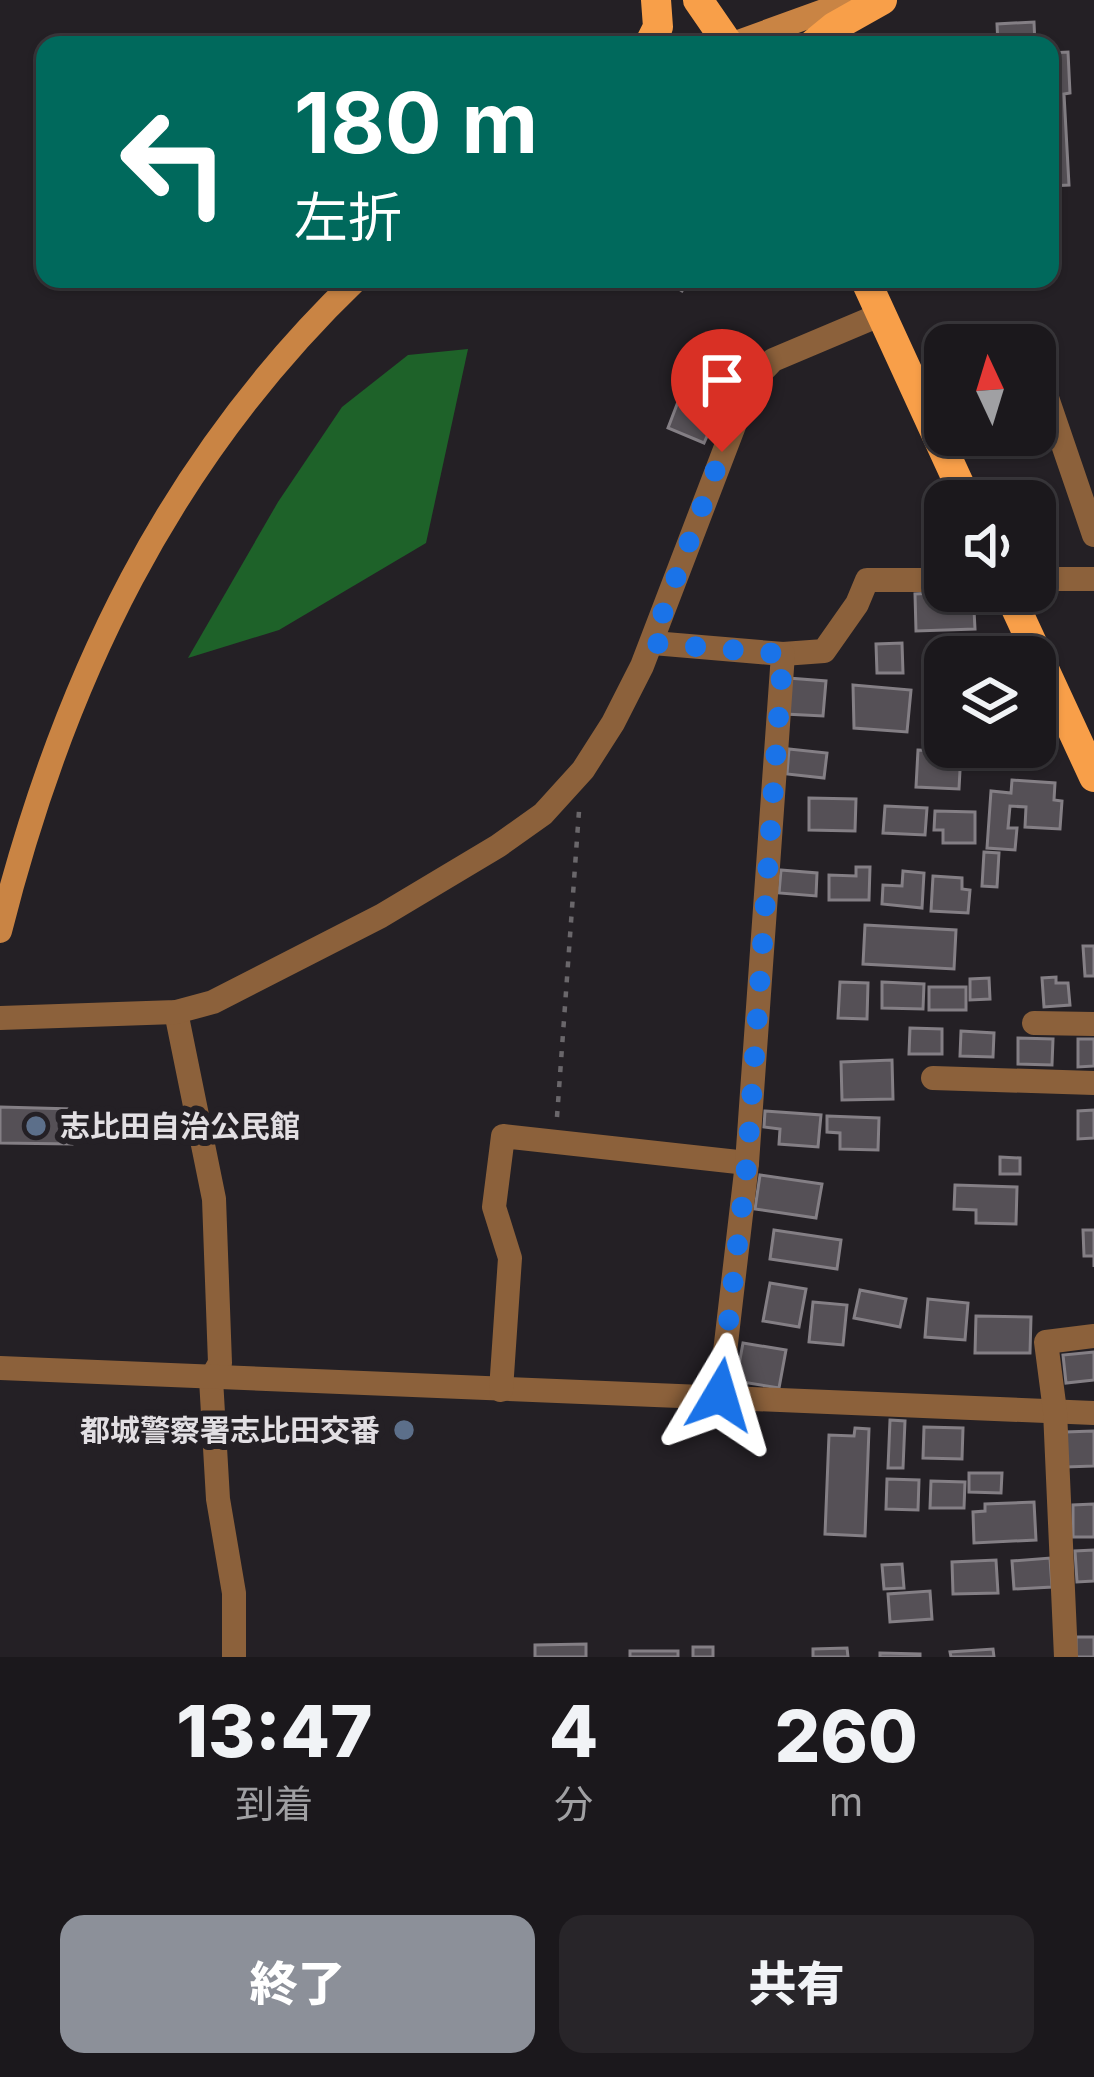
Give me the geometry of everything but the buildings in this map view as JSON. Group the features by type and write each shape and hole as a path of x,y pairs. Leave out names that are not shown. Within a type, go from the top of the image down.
{"main road":[{"path":"654,36 658,27 656,0"},
{"path":"698,0 724,36"},
{"path":"823,36 882,0"},
{"path":"869,288 957,480"},
{"path":"1017,612 1094,777"}],"street":[{"path":"755,36 854,0"},
{"path":"0,931 19,857 71,703 153,537 264,375 348,288"},
{"path":"0,1018 176,1012 213,1002 420,893 543,814 583,770 614,722 652,643 750,384 773,360 882,314"},
{"path":"1056,424 1094,535"},
{"path":"1056,579 1094,578"},
{"path":"652,643 783,654 824,651 857,604 867,580 924,580"},
{"path":"720,1395 747,1163 783,654"},
{"path":"176,1012 214,1199 220,1364 211,1379 218,1499 235,1593 234,1657"},
{"path":"1034,1023 1094,1024"},
{"path":"933,1078 1094,1083"},
{"path":"501,1390 510,1258 494,1207 503,1136 747,1163"},
{"path":"1066,1657 1055,1412 1046,1342 1094,1336"},
{"path":"0,1368 1094,1413"}],"path":[{"path":"555,1143 583,770"}],"green space":[{"path":"468,349 426,543 279,630 188,658 278,502 342,407 408,355"}],"place":[{"name":"志比田自治公民館","path":"36,1126"},
{"name":"都城警察署志比田交番","path":"404,1430"}],"route":[{"path":"720,1395 747,1163 783,654 652,643 722,452"}]}
